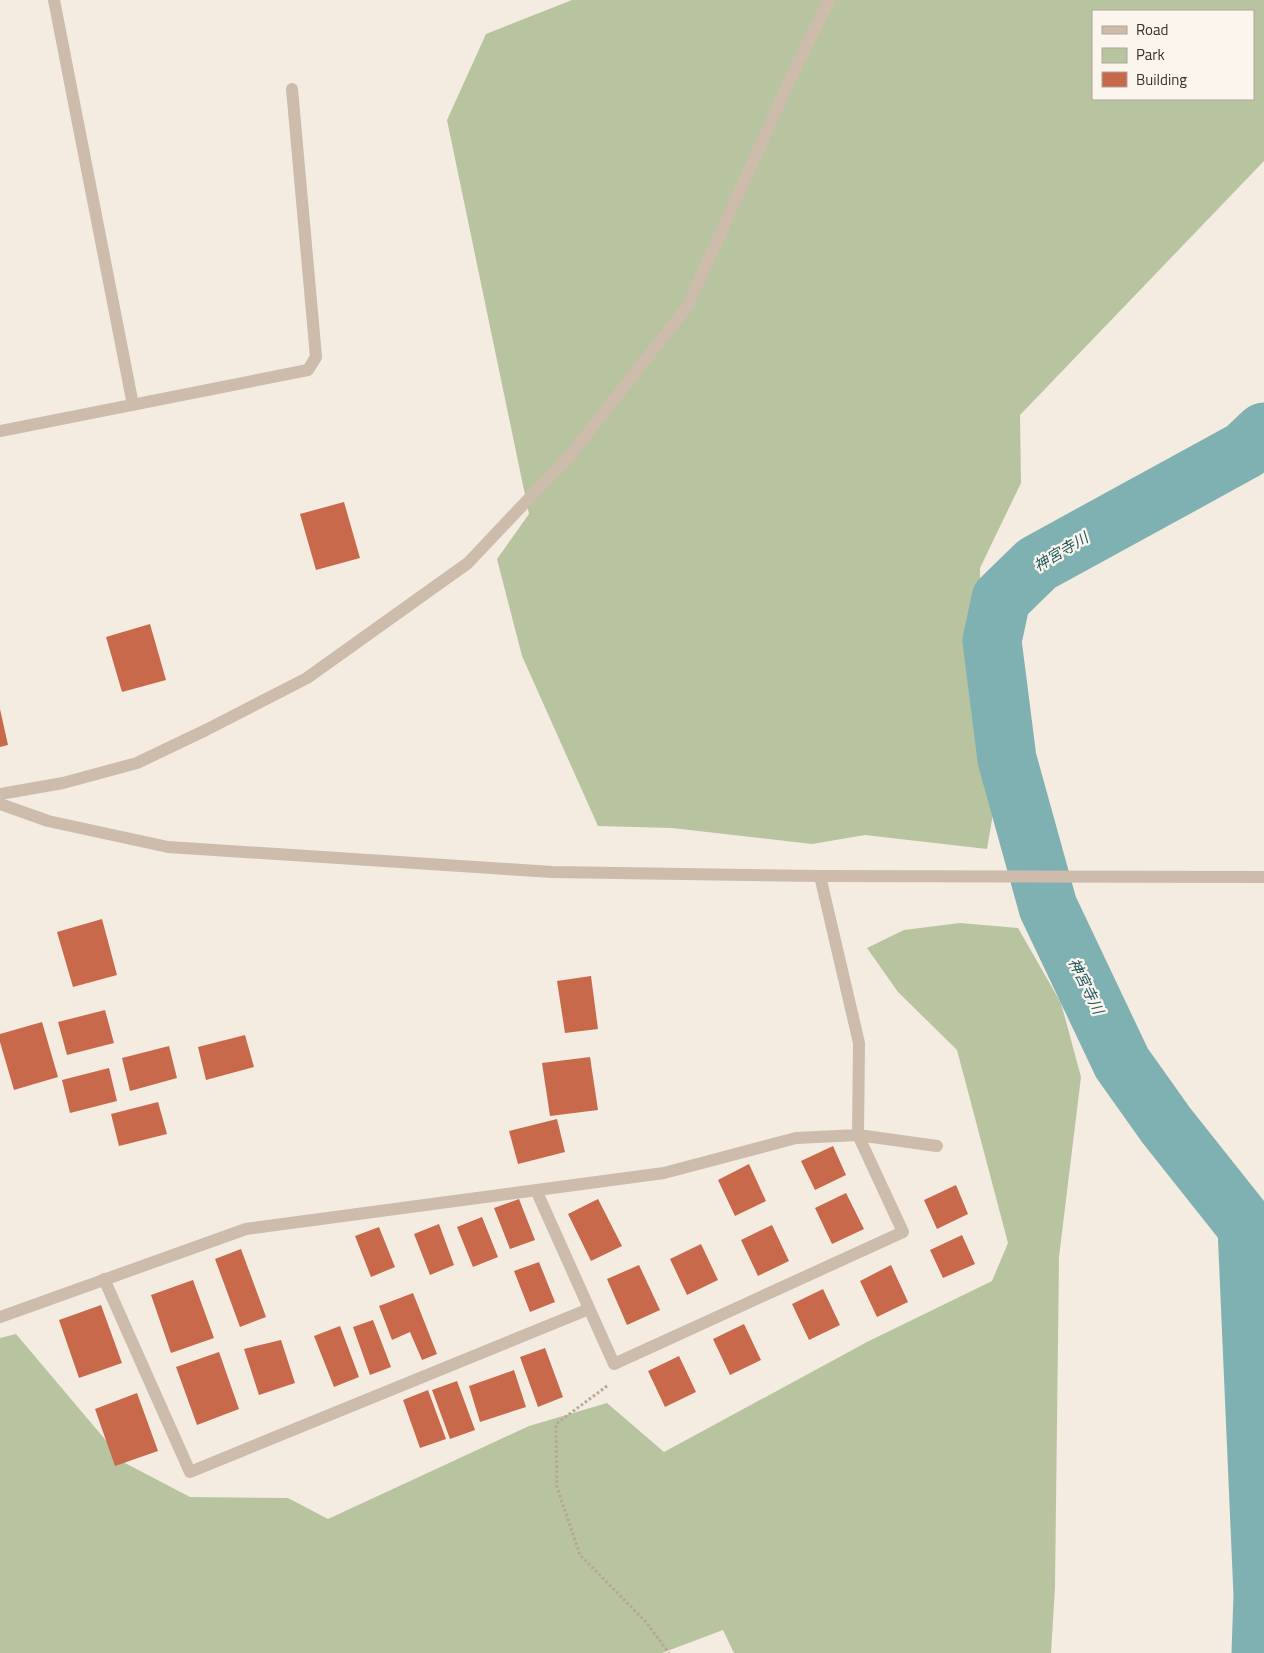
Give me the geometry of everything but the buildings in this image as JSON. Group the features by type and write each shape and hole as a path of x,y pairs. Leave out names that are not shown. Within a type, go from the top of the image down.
{"street":[{"path":"54,0 133,405"},
{"path":"0,794 62,783 137,763 206,730 307,678 468,563 572,453 688,307 796,67 829,0"},
{"path":"0,431 308,370 316,357 292,89"},
{"path":"0,804 48,821 168,847 552,872 820,876 1264,877"},
{"path":"536,1190 614,1364 903,1232 858,1135 859,1043 820,876"},
{"path":"0,1316 246,1228 664,1173 796,1138 858,1135 937,1146"},
{"path":"104,1279 190,1472 589,1309"}],"path":[{"path":"614,1364 607,1389 556,1424 557,1487 580,1554 645,1621 669,1653"}],"green space":[{"path":"572,0 1264,0 1264,161 1020,415 1021,483 980,568 979,670 1005,743 987,849 865,835 812,844 672,828 598,826 522,656 497,559 529,514 447,120 486,34"},
{"path":"960,923 1018,928 1061,1003 1081,1077 1059,1257 1055,1587 1051,1653 734,1653 723,1630 662,1653 0,1653 0,1338 16,1334 125,1463 190,1497 288,1498 328,1519 529,1426 607,1403 664,1452 867,1342 992,1281 1008,1243 957,1050 898,992 867,948 904,930"}],"waterway":[{"name":"神宮寺川","path":"1261,1653 1263,1595 1247,1227 1166,1125 1122,1063 1048,907 1007,759 992,641 1001,599 1037,564 1245,450 1264,432"}]}
